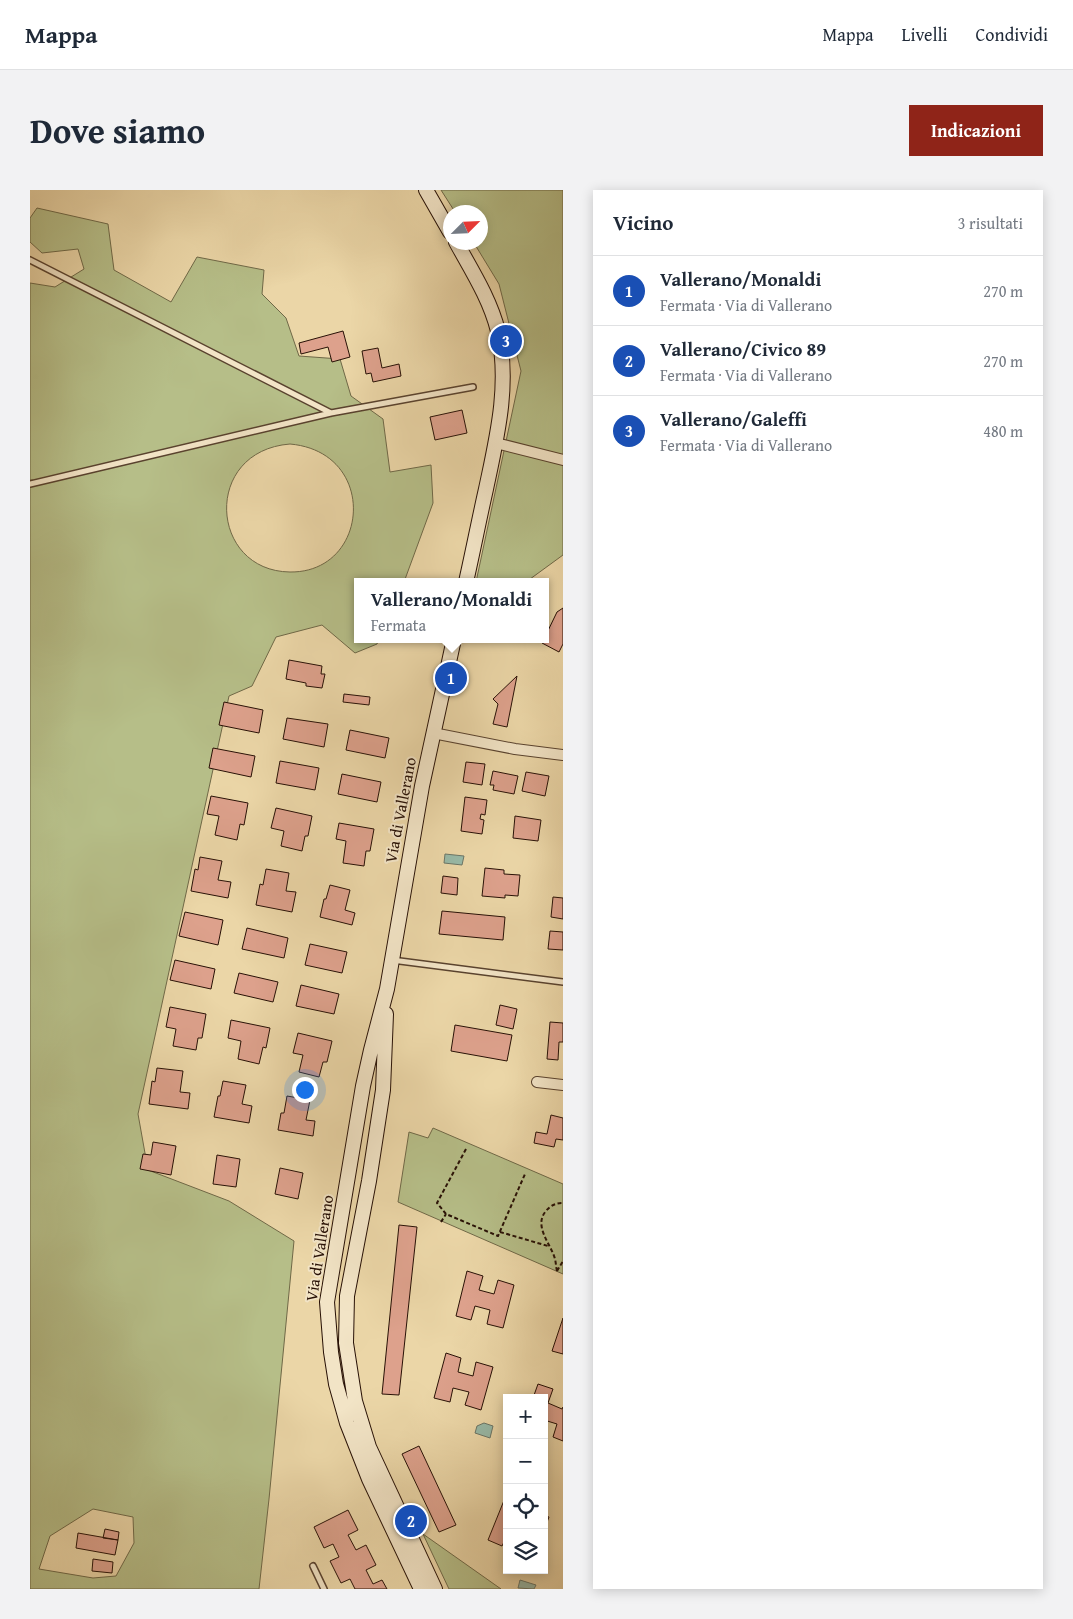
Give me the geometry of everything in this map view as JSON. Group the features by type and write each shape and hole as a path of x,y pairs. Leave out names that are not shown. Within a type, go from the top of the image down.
{"street":[{"path":"426,190 443,220"},
{"path":"460,250 486,296 498,332 503,380 496,442 467,578"},
{"path":"496,442 563,460"},
{"name":"Via di Vallerano","path":"421,1589 368,1479 350,1433 336,1384 328,1319 330,1280 363,1086 387,989 404,882 433,733 453,643"},
{"path":"433,733 515,749 563,755"},
{"name":"Via di Vallerano","path":"387,989 383,1090 369,1181 348,1288 345,1312 346,1343 351,1382 365,1436 435,1589"},
{"path":"537,1082 563,1085"}],"lane":[{"path":"30,260 331,413"},
{"path":"30,484 331,413 473,387"},
{"path":"392,960 563,982"},
{"path":"313,1566 324,1589"}],"path":[{"path":"466,1149 437,1203 446,1214 498,1236 525,1174"},
{"path":"563,1203 556,1203 548,1208 542,1216 545,1240 556,1260 556,1271 563,1261"},
{"path":"441,1222 446,1214"},
{"path":"500,1232 549,1246"}],"green space":[{"path":"441,190 563,190 563,555 531,578 477,578 521,371 499,284 478,250 488,250 488,205 451,205"},
{"path":"37,208 108,224 114,270 171,302 197,257 264,270 262,294 286,318 299,356 340,359 351,396 383,419 390,472 431,465 433,503 405,578 354,578 354,643 377,644 355,653 322,625 276,637 252,686 229,696 138,1114 148,1170 229,1201 294,1241 259,1589 30,1589 30,487 33,480 30,480 30,283 55,287 84,269 78,249 42,253 30,242 30,218","holes":["290,444 319,452 339,468 350,488 353,511 349,534 336,554 317,567 290,572 263,566 243,553 231,533 227,510 230,487 241,467 261,451","93,1509 133,1517 134,1543 116,1576 93,1578 39,1569 50,1536"]},
{"path":"433,1128 563,1184 563,1274 398,1202 409,1132 428,1138"},
{"path":"423,1534 501,1589 449,1589"}],"shaded area":[{"path":"445,854 464,856 462,865 444,863"},
{"path":"484,1423 493,1426 490,1438 475,1433 477,1426"},
{"path":"520,1580 536,1585 534,1589 518,1588"}],"building":[{"path":"343,331 350,357 332,362 328,347 301,354 299,343"},
{"path":"378,348 382,368 399,364 401,376 373,382 371,373 366,374 362,351"},
{"path":"462,410 467,433 435,440 430,417"},
{"path":"563,608 563,644 559,652 542,643 549,643 549,629 557,612"},
{"path":"289,660 322,666 321,674 325,674 322,688 306,686 306,683 286,679"},
{"path":"517,676 507,727 493,724 498,704 493,699"},
{"path":"344,694 370,697 369,705 343,702"},
{"path":"224,702 263,710 259,733 219,725"},
{"path":"287,718 328,724 324,747 283,739"},
{"path":"350,730 389,738 385,758 346,750"},
{"path":"213,748 255,756 251,777 209,768"},
{"path":"280,761 319,768 315,790 276,783"},
{"path":"466,762 485,764 482,785 463,782"},
{"path":"493,771 518,776 514,794 493,790 494,785 490,785"},
{"path":"526,772 549,776 545,796 522,791"},
{"path":"342,774 381,782 377,802 338,794"},
{"path":"211,796 248,803 244,825 240,824 237,840 215,835 219,816 207,814"},
{"path":"465,797 487,800 485,815 481,814 480,819 484,820 482,834 461,831"},
{"path":"276,808 312,816 308,836 305,836 302,851 281,846 284,831 271,828"},
{"path":"515,816 541,820 538,841 513,838"},
{"path":"339,823 374,829 370,851 366,851 364,866 343,863 346,841 336,839"},
{"path":"200,857 222,861 218,880 231,882 228,898 191,891 195,869 198,870"},
{"path":"485,868 504,870 504,874 520,875 518,896 505,895 505,898 482,896"},
{"path":"266,869 289,873 286,891 296,892 292,912 256,905 260,884 263,885"},
{"path":"443,876 458,878 457,895 441,893"},
{"path":"330,885 350,890 345,910 355,913 352,925 320,917 324,899 326,899"},
{"path":"553,897 563,898 563,919 551,917"},
{"path":"442,911 505,917 503,940 439,934"},
{"path":"185,912 223,920 218,945 179,936"},
{"path":"247,928 288,938 284,958 242,949"},
{"path":"550,931 563,932 563,950 548,949"},
{"path":"310,944 347,952 342,973 305,965"},
{"path":"175,960 215,969 211,989 170,980"},
{"path":"239,973 278,982 273,1002 234,993"},
{"path":"301,985 339,994 334,1014 296,1006"},
{"path":"500,1005 517,1009 513,1029 496,1025"},
{"path":"170,1007 206,1014 202,1038 198,1038 196,1050 173,1046 176,1029 166,1027"},
{"path":"231,1020 270,1028 266,1048 263,1047 259,1064 238,1059 241,1041 228,1038"},
{"path":"550,1022 563,1023 563,1042 559,1042 558,1060 547,1059"},
{"path":"455,1025 512,1035 507,1061 451,1051"},
{"path":"298,1033 332,1041 327,1062 323,1062 319,1077 299,1072 303,1055 293,1053"},
{"path":"157,1068 183,1071 180,1092 190,1093 188,1109 149,1104 152,1081 155,1082"},
{"path":"223,1081 246,1085 242,1104 252,1106 249,1123 214,1117"},
{"path":"287,1096 310,1100 306,1120 315,1121 313,1136 278,1130"},
{"path":"551,1115 563,1118 563,1140 556,1139 554,1147 534,1143 536,1132 547,1134"},
{"path":"153,1142 176,1146 171,1175 140,1169 143,1154 151,1155"},
{"path":"217,1155 240,1159 236,1187 213,1184"},
{"path":"280,1168 303,1173 298,1199 275,1194"},
{"path":"399,1225 417,1227 399,1395 382,1394"},
{"path":"467,1271 483,1276 479,1290 494,1294 498,1280 514,1285 503,1328 487,1324 490,1310 475,1306 471,1320 456,1316"},
{"path":"563,1318 563,1354 552,1351"},
{"path":"446,1353 461,1358 458,1372 473,1376 476,1362 493,1367 481,1410 465,1405 469,1392 453,1388 450,1402 434,1398"},
{"path":"538,1384 553,1389 548,1403 548,1394 534,1394"},
{"path":"548,1403 562,1409 563,1407 563,1441 553,1437 557,1424 548,1421"},
{"path":"419,1446 456,1525 439,1532 402,1454"},
{"path":"503,1503 503,1544 502,1546 488,1540"},
{"path":"348,1510 358,1530 348,1535 356,1550 366,1545 376,1565 366,1570 373,1584 382,1580 387,1589 355,1589 350,1579 341,1583 330,1561 339,1557 333,1544 324,1548 314,1527"},
{"path":"105,1529 119,1532 118,1540 103,1538"},
{"path":"78,1533 118,1540 115,1555 76,1548"},
{"path":"93,1559 113,1562 112,1573 92,1571"}],"place":[{"name":"Vallerano/Galeffi","path":"506,341"},
{"name":"Vallerano/Monaldi","path":"451,678"},
{"name":"Vallerano/Civico 89","path":"411,1521"}]}
